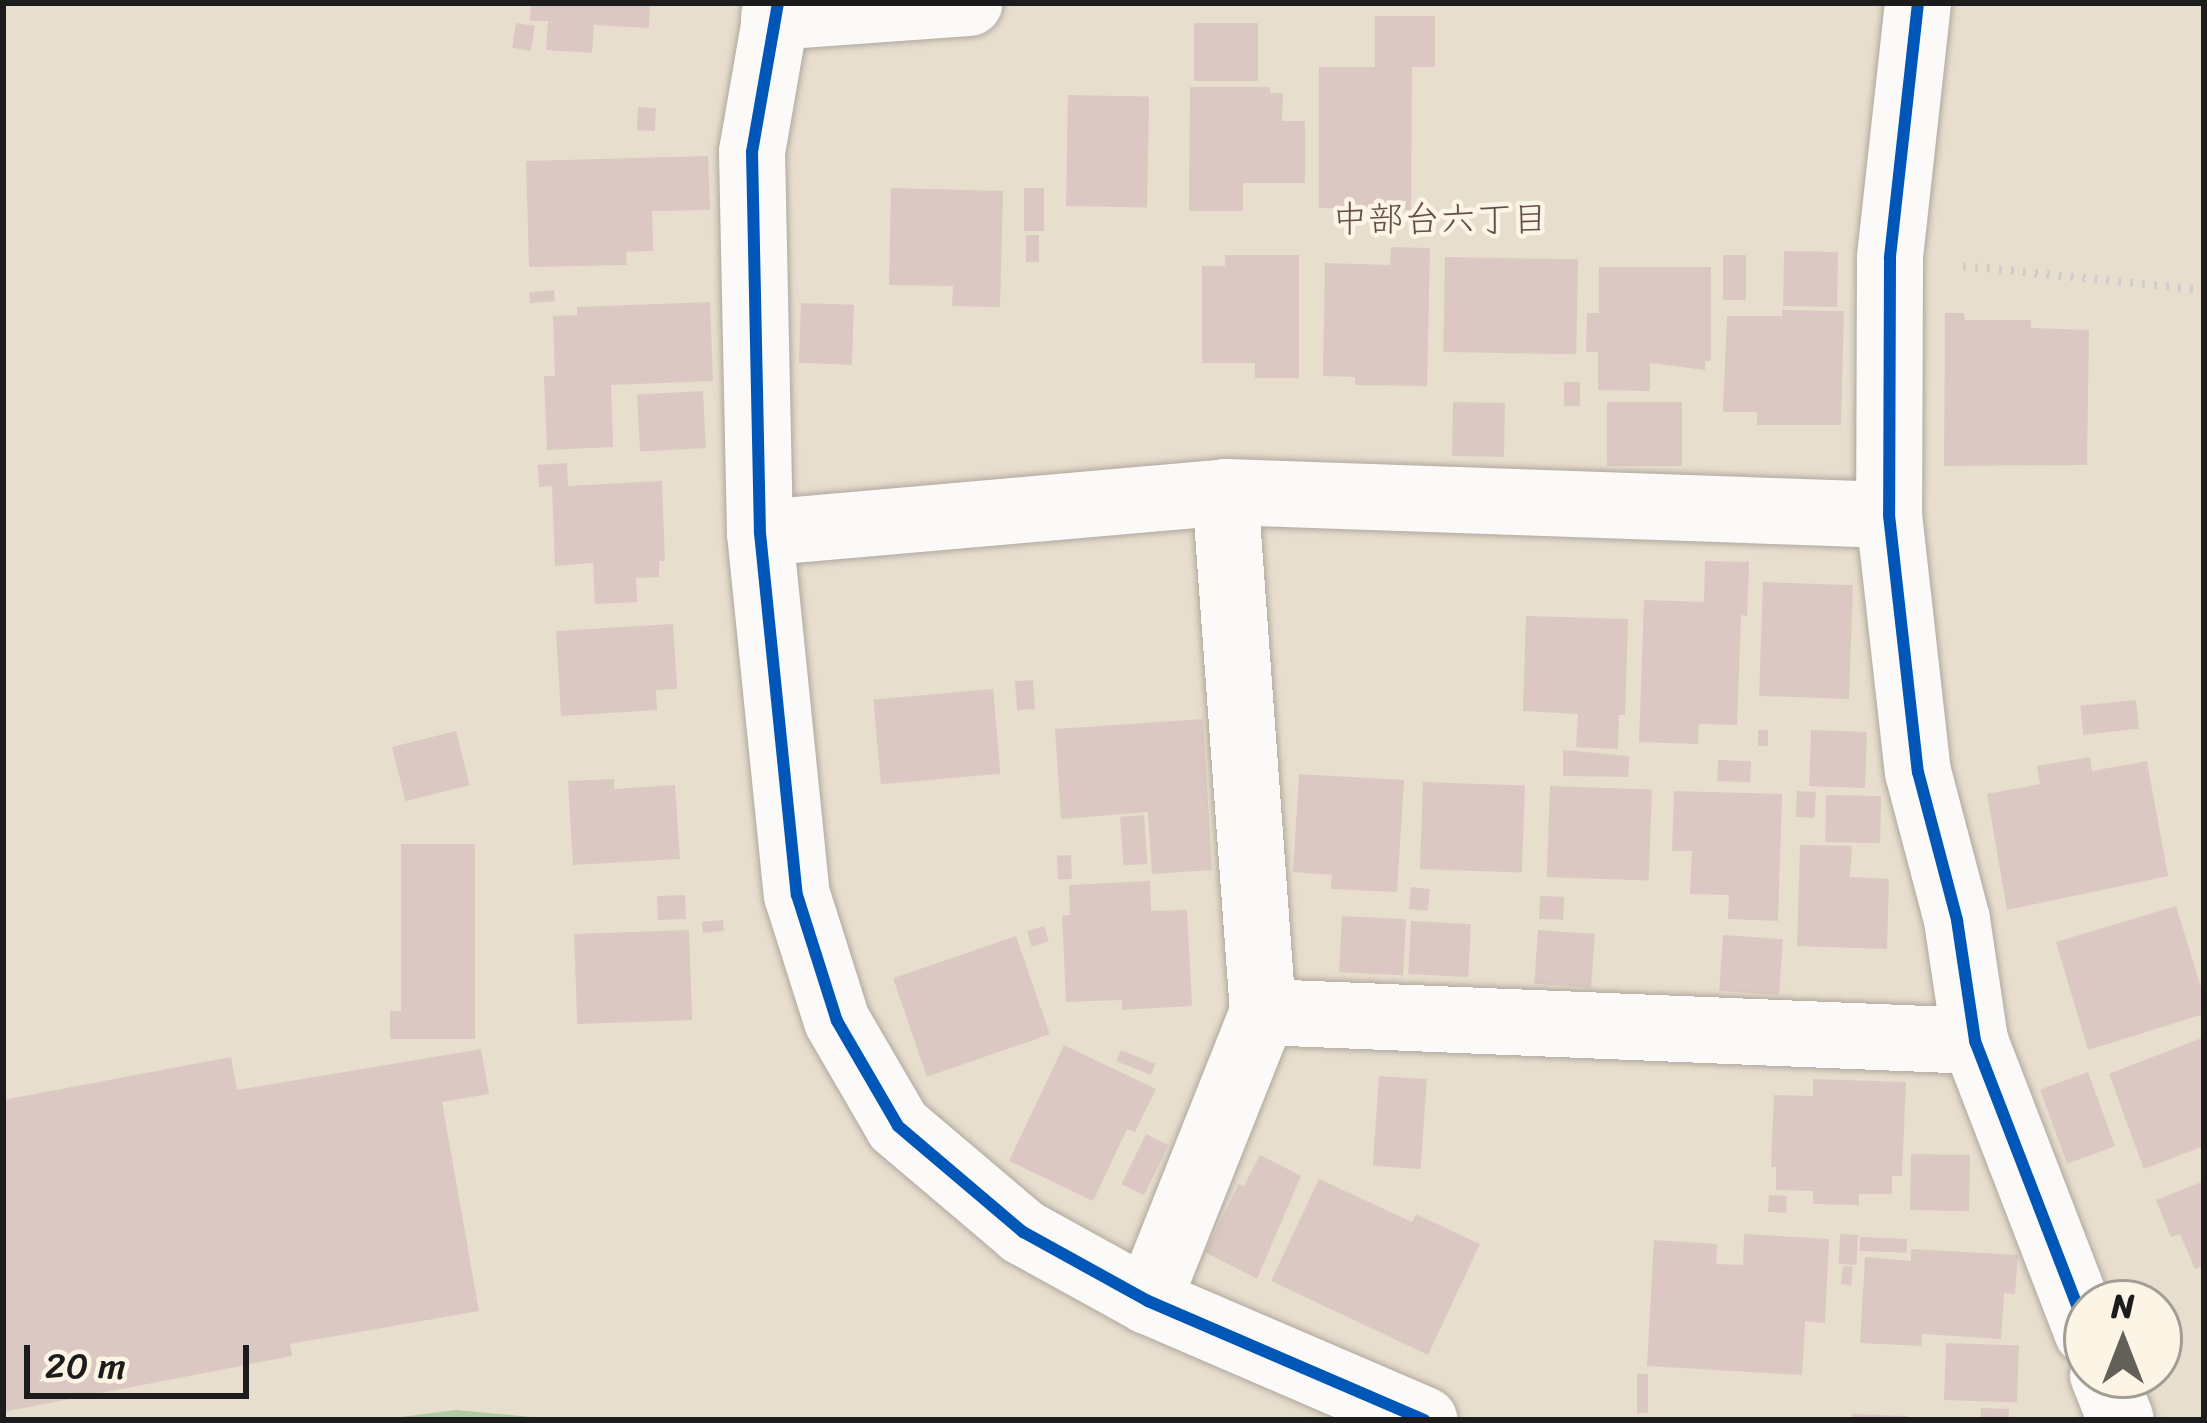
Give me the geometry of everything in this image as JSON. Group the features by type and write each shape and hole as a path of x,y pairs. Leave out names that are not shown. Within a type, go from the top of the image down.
{"street":[{"path":"970,3 776,10 752,152 760,533 797,895 837,1021 898,1126 1023,1232 1148,1301 1424,1420"},
{"path":"1918,3 1890,258 1888,515 1918,772 1957,920 1975,1041 2066,1279"},
{"path":"760,533 1225,492 1888,515"},
{"path":"1148,1301 1262,1012 1225,492"},
{"path":"1262,1012 1975,1041"}],"path":[{"path":"1890,258 2204,290"}],"green space":[{"path":"456,1410 563,1420 377,1420"}],"building":[{"path":"531,3 650,3 649,28 594,25 592,53 546,50 548,21 530,21"},
{"path":"1375,16 1435,16 1435,67 1412,67 1411,210 1319,208 1319,67 1375,67"},
{"path":"516,23 535,26 531,51 512,48"},
{"path":"1194,23 1258,23 1258,81 1194,81"},
{"path":"1190,87 1270,87 1270,93 1283,93 1282,121 1305,121 1305,183 1243,183 1243,211 1189,211"},
{"path":"1068,95 1149,96 1147,207 1066,206"},
{"path":"638,107 656,108 655,131 637,130"},
{"path":"708,156 710,210 652,211 653,251 626,252 627,265 529,267 526,161"},
{"path":"891,188 1003,191 1000,307 952,306 953,286 889,285"},
{"path":"1024,188 1044,188 1044,231 1024,231"},
{"path":"1026,235 1039,235 1039,262 1026,262"},
{"path":"1391,247 1430,248 1427,386 1355,385 1355,377 1323,376 1325,263 1390,265"},
{"path":"1784,251 1838,252 1837,307 1783,306"},
{"path":"1225,255 1299,255 1299,378 1255,378 1255,363 1202,363 1202,266 1225,266"},
{"path":"1723,255 1746,255 1746,300 1723,300"},
{"path":"1445,257 1578,259 1576,354 1443,352"},
{"path":"1599,267 1711,267 1711,361 1705,361 1705,370 1650,363 1650,391 1598,390 1598,352 1586,352 1587,313 1599,313"},
{"path":"554,290 555,301 530,303 529,292"},
{"path":"710,302 713,381 611,385 613,447 547,450 544,376 555,376 553,316 577,315 577,307"},
{"path":"801,303 854,305 852,365 799,363"},
{"path":"1782,310 1844,311 1841,425 1757,425 1757,412 1723,412 1727,316 1782,316"},
{"path":"1945,313 1964,313 1965,320 2031,320 2031,328 2089,330 2087,465 1944,466"},
{"path":"1564,382 1580,382 1580,406 1564,406"},
{"path":"703,391 706,448 640,451 637,394"},
{"path":"1453,402 1505,403 1504,457 1452,456"},
{"path":"1607,402 1682,402 1682,466 1607,466"},
{"path":"567,463 568,486 662,481 665,561 659,561 659,577 636,578 637,602 595,604 593,563 555,566 552,486 539,487 538,465"},
{"path":"1705,561 1749,562 1747,616 1741,615 1737,725 1699,724 1698,744 1639,742 1644,600 1704,602"},
{"path":"1763,582 1853,585 1849,699 1759,696"},
{"path":"1526,616 1628,619 1625,715 1619,715 1618,749 1576,747 1578,714 1523,711"},
{"path":"673,624 677,689 656,690 657,710 561,716 556,631"},
{"path":"1033,680 1035,709 1017,710 1015,681"},
{"path":"993,689 1000,774 881,784 873,699"},
{"path":"2136,700 2139,729 2083,735 2080,706"},
{"path":"1203,719 1212,870 1152,874 1148,812 1061,819 1055,729"},
{"path":"1758,730 1768,730 1768,746 1758,746"},
{"path":"1811,730 1867,732 1865,788 1809,786"},
{"path":"456,731 470,785 406,801 392,747"},
{"path":"1563,750 1629,756 1628,777 1563,776"},
{"path":"2090,757 2092,771 2147,761 2168,876 2007,910 1987,794 2040,784 2037,766"},
{"path":"1718,760 1751,761 1750,782 1717,781"},
{"path":"1299,774 1404,780 1397,892 1331,889 1332,875 1293,872"},
{"path":"614,779 614,789 675,785 680,859 573,865 568,781"},
{"path":"1423,782 1525,786 1522,873 1420,869"},
{"path":"1550,786 1652,790 1649,881 1547,877"},
{"path":"1674,791 1782,794 1778,921 1728,919 1729,895 1690,894 1692,851 1672,851"},
{"path":"1797,791 1816,792 1815,818 1796,817"},
{"path":"1826,795 1881,796 1880,843 1825,842"},
{"path":"1144,815 1147,864 1123,866 1120,817"},
{"path":"401,844 475,844 475,1039 390,1039 390,1011 401,1011"},
{"path":"1800,845 1852,846 1850,877 1889,879 1887,949 1797,946"},
{"path":"1057,855 1071,855 1072,879 1058,879"},
{"path":"1150,881 1151,911 1187,910 1192,1006 1122,1010 1122,1000 1066,1002 1062,916 1070,915 1069,885"},
{"path":"1411,887 1430,889 1428,911 1409,909"},
{"path":"685,895 686,919 658,920 657,896"},
{"path":"1540,896 1564,897 1563,920 1539,919"},
{"path":"2176,906 2204,997 2204,1014 2088,1050 2056,942"},
{"path":"1342,916 1406,919 1403,975 1339,972"},
{"path":"723,920 724,931 703,933 702,922"},
{"path":"1411,921 1471,924 1468,977 1408,974"},
{"path":"1044,926 1049,941 1032,947 1027,932"},
{"path":"689,930 692,1020 577,1024 574,934"},
{"path":"1538,930 1595,934 1591,988 1534,984"},
{"path":"1723,935 1783,939 1779,995 1719,991"},
{"path":"1016,936 1050,1034 927,1077 893,978"},
{"path":"2204,1037 2204,1146 2144,1169 2109,1074"},
{"path":"1064,1045 1156,1089 1135,1132 1127,1129 1093,1201 1009,1161"},
{"path":"481,1049 489,1094 442,1102 479,1311 290,1344 292,1356 3,1412 3,1100 231,1057 237,1090"},
{"path":"1121,1050 1155,1064 1151,1075 1117,1061"},
{"path":"2088,1072 2115,1146 2067,1164 2040,1089"},
{"path":"1379,1076 1427,1079 1421,1169 1373,1166"},
{"path":"1813,1079 1906,1082 1902,1176 1892,1176 1892,1194 1859,1194 1859,1205 1813,1204 1813,1191 1776,1190 1776,1167 1771,1167 1774,1095 1813,1096"},
{"path":"1146,1134 1168,1145 1144,1195 1121,1184"},
{"path":"1911,1154 1970,1155 1969,1211 1910,1210"},
{"path":"1260,1155 1301,1176 1257,1279 1205,1252 1239,1184 1244,1186"},
{"path":"1319,1179 1412,1222 1416,1214 1480,1244 1428,1355 1271,1281"},
{"path":"2204,1181 2204,1265 2195,1269 2180,1234 2171,1237 2156,1200"},
{"path":"1769,1195 1787,1196 1786,1213 1768,1212"},
{"path":"1744,1234 1829,1239 1825,1323 1805,1321 1802,1375 1647,1366 1654,1240 1717,1244 1716,1264 1743,1265"},
{"path":"1840,1234 1858,1235 1856,1265 1838,1264"},
{"path":"1860,1237 1907,1239 1906,1253 1860,1251"},
{"path":"1911,1249 2018,1255 2015,1294 2004,1293 2001,1339 1922,1334 1921,1346 1860,1343 1865,1257 1911,1261"},
{"path":"1843,1266 1853,1267 1851,1285 1841,1284"},
{"path":"1946,1343 2019,1346 2017,1403 1944,1400"},
{"path":"1637,1374 1648,1374 1648,1413 1637,1413"},
{"path":"1981,1408 2009,1409 2009,1420 1981,1420"},
{"path":"1852,1414 1908,1416 1908,1420 1852,1420"}],"cycle path":[{"path":"778,3 752,152 760,533 797,895 837,1021 898,1126 1023,1232 1148,1301 1424,1420"},
{"path":"1918,3 1890,258 1889,515 1918,772 1957,920 1975,1041 2067,1279"}],"district":[{"name":"中部台六丁目","path":"1440,220"}]}
